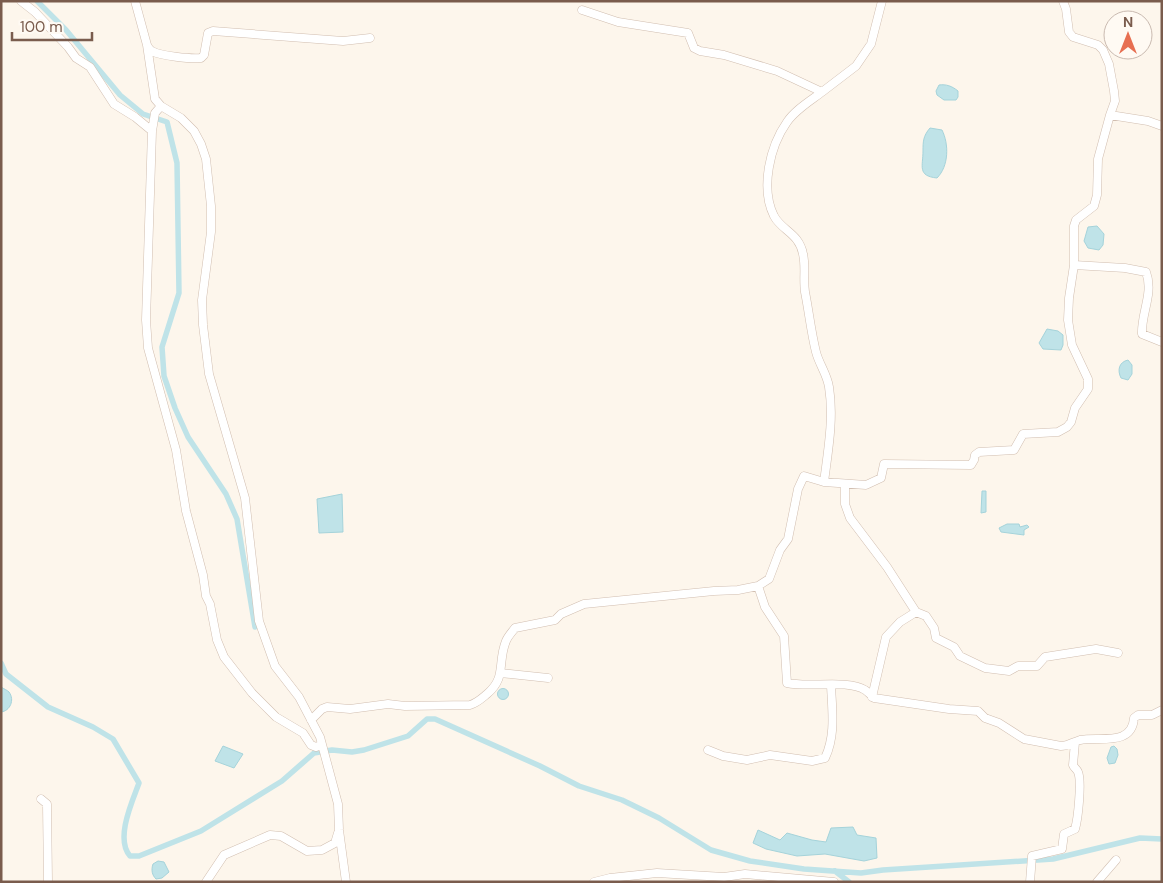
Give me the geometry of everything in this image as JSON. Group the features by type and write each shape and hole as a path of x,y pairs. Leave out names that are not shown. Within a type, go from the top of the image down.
{"street":[{"path":"21,1 35,12 76,58 90,67 114,104 135,117 152,131"},
{"path":"135,1 147,45 155,99 160,106 181,118 194,130 206,159 211,232 202,300 209,374 245,498 259,620 275,666 299,697 320,737 338,804 339,830 346,882"},
{"path":"824,482 831,415 829,388 826,374 816,352 804,289 803,254 800,244 794,236 775,217 770,202 767,180 775,145 787,121 805,104 856,66 872,44 882,1"},
{"path":"311,720 328,707 350,709 388,704 405,706 470,705 476,703 493,688 500,678 501,659 506,639 515,628 555,620 561,614 584,604 738,590 758,586 769,579 780,550 788,539 798,489 804,476 824,482 866,485 880,478 884,464 971,465 979,452 1014,450 1023,434 1058,432 1067,427 1071,422 1075,408 1088,389 1088,379 1072,345 1068,320 1068,298 1074,265 1074,226 1076,220 1094,206 1097,195 1098,159 1115,101 1109,64 1103,50 1098,45 1073,37 1068,32 1066,9 1063,1"},
{"path":"582,10 618,22 688,33 694,48 700,51 724,55 778,72 822,92"},
{"path":"147,45 152,51 176,57 196,59 202,58 204,55 208,33 213,31 343,41 370,38"},
{"path":"160,106 155,113 152,131 146,320 148,348 176,450 186,511 203,575 217,640 224,657 268,710 286,724 303,733 311,745 316,747 322,745"},
{"path":"1110,115 1148,121 1162,126"},
{"path":"1074,265 1125,268 1146,272 1149,293 1142,334 1162,342"},
{"path":"845,484 845,504 850,518 877,553 916,612 926,616 934,628 936,638 954,646 960,656 985,668 1009,671 1018,666 1037,666 1045,657 1096,649 1118,653"},
{"path":"758,586 765,607 784,636 787,683 817,686 831,684 849,685 865,690 872,697 949,709 978,711 985,718 999,723 1024,739 1061,746 1081,740 1118,738 1129,733 1134,725 1134,718 1152,715 1162,710"},
{"path":"872,697 886,637 900,622 916,612"},
{"path":"500,673 548,678"},
{"path":"708,750 723,756 747,760 770,755 812,761 825,758 831,747 833,733 831,684"},
{"path":"1030,882 1032,856 1062,849 1064,834 1075,829 1079,801 1078,773 1073,765 1075,742"},
{"path":"41,799 47,804 48,882"},
{"path":"206,882 224,855 270,836 281,836 307,851 322,850 335,843 339,830"},
{"path":"1097,882 1116,860"},
{"path":"594,882 610,878 657,873 724,877 745,874 834,882"}],"water":[{"path":"939,85 949,86 958,91 956,100 944,100 937,95 936,91"},
{"path":"930,128 942,130 947,148 944,167 937,178 926,175 922,169 923,142"},
{"path":"1097,226 1104,234 1103,245 1099,250 1088,248 1084,241 1088,227"},
{"path":"1047,329 1058,331 1063,335 1061,350 1043,349 1039,343"},
{"path":"1128,360 1132,365 1132,374 1128,380 1121,378 1119,369 1121,364"},
{"path":"982,491 986,491 986,512 981,513"},
{"path":"342,494 343,532 319,533 317,499"},
{"path":"1007,524 1019,524 1020,527 1027,525 1029,527 1024,530 1024,535 1001,532 999,528"},
{"path":"1,687 9,692 12,698 11,705 7,710 1,712"},
{"path":"503,688 509,694 503,700 497,694"},
{"path":"223,746 243,754 234,768 215,761"},
{"path":"1114,746 1117,749 1118,755 1115,763 1109,764 1107,758 1111,747"},
{"path":"853,827 857,835 876,838 877,858 864,861 825,854 797,856 766,849 753,843 758,830 780,840 787,833 826,842 831,828"},
{"path":"158,861 164,862 169,872 162,878 156,879 152,868 153,864"}],"waterway":[{"path":"37,1 66,30 120,95 143,114 167,122 177,163 179,293 162,347 164,376 188,437 226,494 237,519 255,627"},
{"path":"1,663 6,674 48,707 93,727 113,739 139,783 124,830 126,849 130,856 139,856 201,831 282,781 314,753 332,750 352,752 364,750 408,736 427,719 435,719 540,766 579,786 622,800 659,818 711,850 750,861 804,869 861,873 1053,859 1140,838 1162,839"},
{"path":"835,871 849,882"}]}
